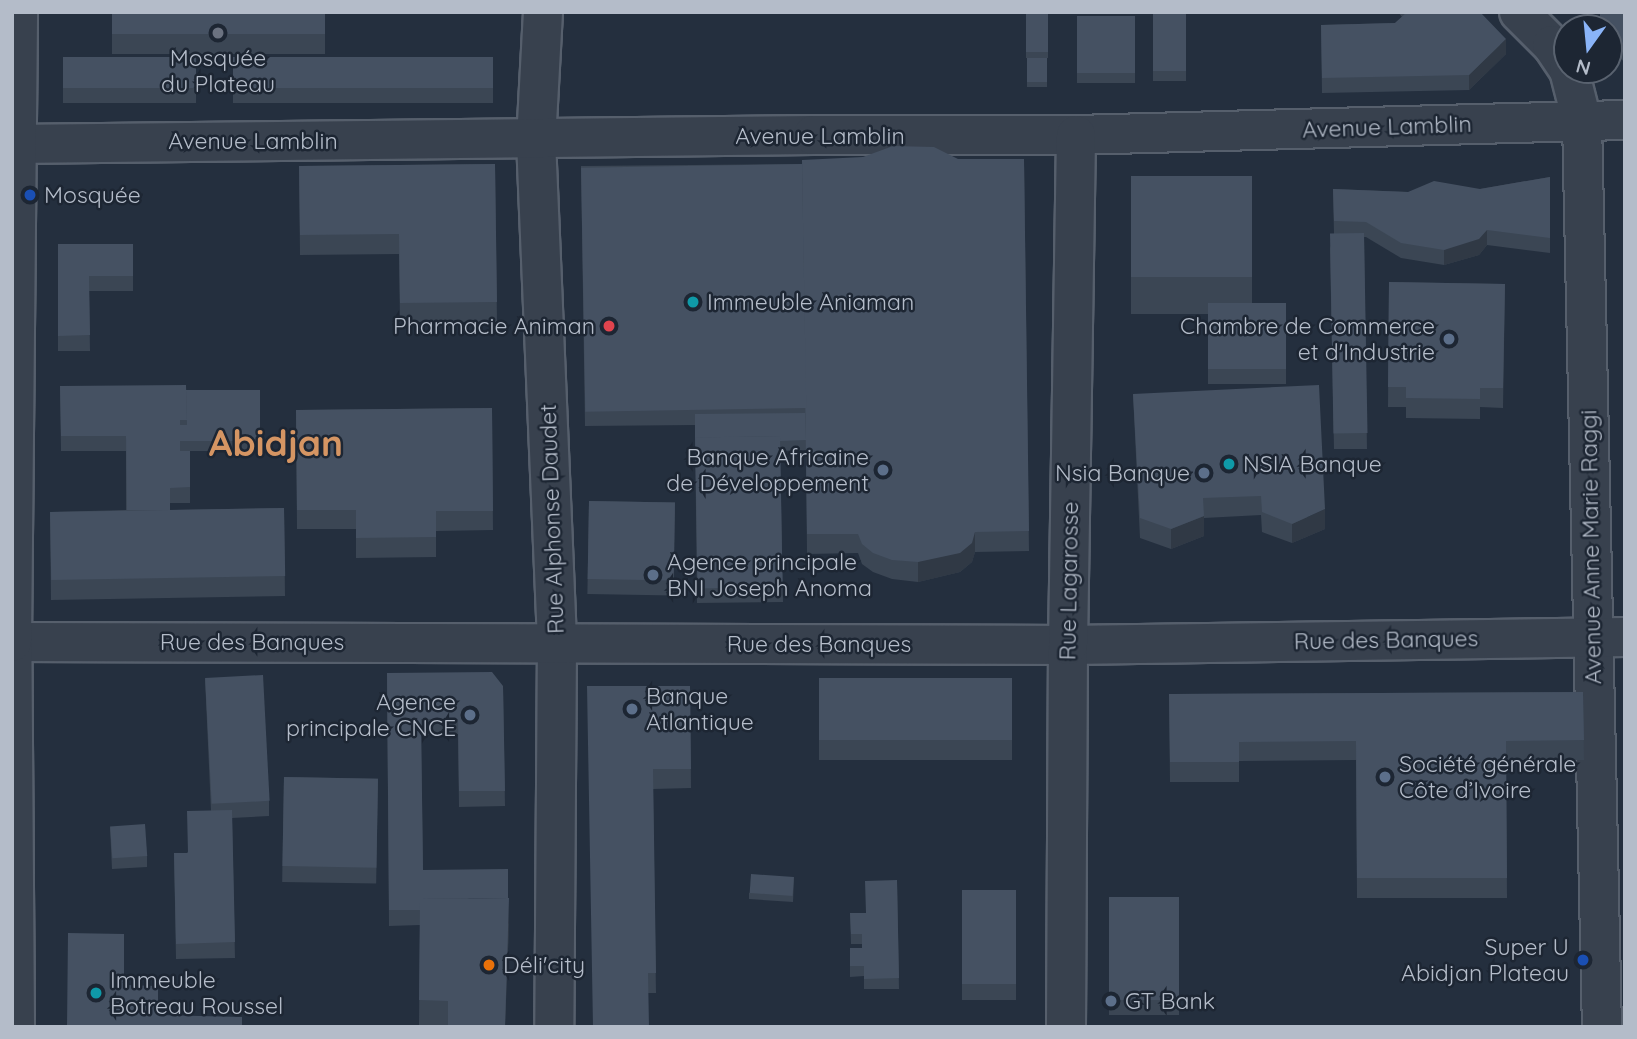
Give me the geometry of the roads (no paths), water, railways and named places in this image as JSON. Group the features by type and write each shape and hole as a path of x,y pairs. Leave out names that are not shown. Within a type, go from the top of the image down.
{"street":[{"path":"15,1027 12,642 14,144 18,12"},
{"name":"Rue Alphonse Daudet","path":"543,12 536,140 557,642 554,1027"},
{"name":"Avenue Anne Marie Raggi","path":"1519,12 1553,46"},
{"name":"Avenue Anne Marie Raggi","path":"1572,84 1582,121 1608,638 1611,774 1602,1027"},
{"name":"Avenue Lamblin","path":"14,144 813,135 1076,135 1625,120"},
{"name":"Rue Lagarosse","path":"1066,1027 1068,645 1076,135"},
{"name":"Rue des Banques","path":"12,642 1068,645 1608,638"}],"place":[{"name":"Mosquée du Plateau","path":"218,33"},
{"name":"Mosquée","path":"30,195"},
{"name":"Immeuble Aniaman","path":"693,302"},
{"name":"Pharmacie Animan","path":"609,326"},
{"name":"Chambre de Commerce et d'Industrie","path":"1449,339"},
{"name":"NSIA Banque","path":"1229,464"},
{"name":"Banque Africaine de Développement","path":"883,470"},
{"name":"Nsia Banque","path":"1204,473"},
{"name":"Agence principale BNI Joseph Anoma","path":"653,575"},
{"name":"Banque Atlantique","path":"632,709"},
{"name":"Agence principale CNCE","path":"470,715"},
{"name":"Société générale Côte d’Ivoire","path":"1385,777"},
{"name":"Super U Abidjan Plateau","path":"1583,960"},
{"name":"Déli'city","path":"489,965"},
{"name":"Immeuble Botreau Roussel","path":"96,993"},
{"name":"GT Bank","path":"1111,1001"}],"district":[{"name":"Abidjan","path":"276,442"}]}
